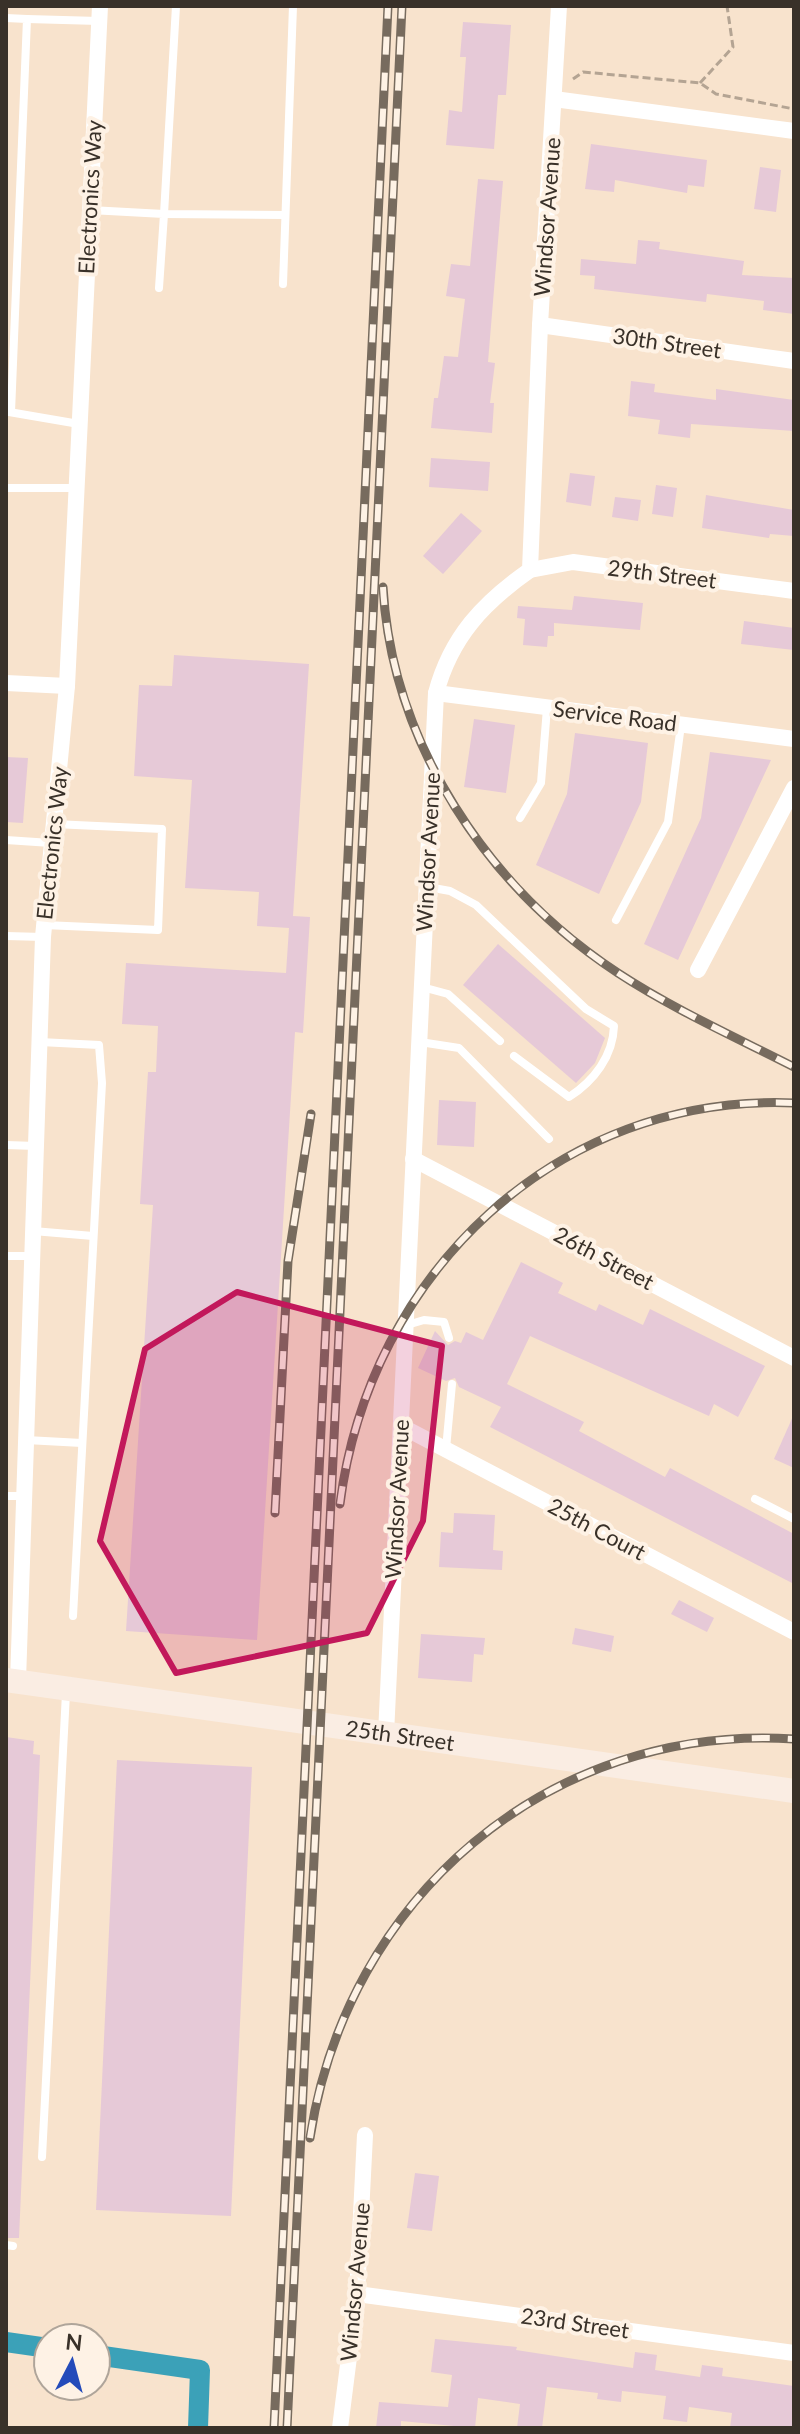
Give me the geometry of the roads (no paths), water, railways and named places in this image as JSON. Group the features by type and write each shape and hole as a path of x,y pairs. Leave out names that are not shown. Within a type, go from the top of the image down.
{"main road":[{"name":"25th Street","path":"12,1681 794,1791"}],"street":[{"name":"Windsor Avenue","path":"386,1734 436,693 449,654 467,626 499,591 530,570 540,325 559,6"},
{"name":"Electronics Way","path":"12,1681 24,1496 43,931 67,686 99,14"},
{"path":"554,99 794,131"},
{"name":"30th Street","path":"540,325 794,361"},
{"name":"29th Street","path":"530,570 573,562 794,591"},
{"path":"6,683 67,686"},
{"name":"Service Road","path":"436,693 794,739"},
{"path":"698,970 793,792"},
{"name":"26th Street","path":"413,1159 794,1358"},
{"name":"25th Court","path":"401,1426 794,1632"},
{"name":"Windsor Avenue","path":"340,2428 357,2294 365,2135"},
{"name":"23rd Street","path":"357,2294 794,2353"}],"lane":[{"path":"159,288 176,6"},
{"path":"283,284 293,6"},
{"path":"6,18 99,14"},
{"path":"27,19 8,412 79,424"},
{"path":"90,210 285,215"},
{"path":"6,488 76,488"},
{"path":"520,818 541,783 547,708"},
{"path":"616,920 668,822 681,725"},
{"path":"6,936 43,931 158,930 162,829 54,824"},
{"path":"6,840 51,843"},
{"path":"427,887 450,891 476,905 586,1009 614,1026 613,1046 587,1085 569,1097 514,1056"},
{"path":"422,987 448,994 500,1041"},
{"path":"39,1042 99,1045 102,1083 73,1616"},
{"path":"419,1042 459,1048 549,1139"},
{"path":"6,1145 36,1146"},
{"path":"33,1231 93,1236"},
{"path":"6,1256 32,1256"},
{"path":"405,1326 424,1320 444,1322 449,1338"},
{"path":"446,1450 452,1384"},
{"path":"26,1440 82,1443"},
{"path":"6,1496 24,1496"},
{"path":"755,1499 794,1519"},
{"path":"42,2157 66,1689"}],"waterway":[{"path":"6,2342 32,2346"},
{"path":"112,2357 200,2370 198,2428"}],"railway":[{"path":"274,2428 388,6"},
{"path":"287,2428 402,6"},
{"path":"383,587 390,645 405,702 427,756 455,807 489,855 528,899 571,938 618,973 682,1011 794,1067"},
{"path":"340,1504 358,1420 390,1343 434,1273 489,1214 554,1165 627,1129 708,1108 794,1103"},
{"path":"275,1513 288,1261 311,1114"},
{"path":"310,2138 331,2052 366,1973 414,1903 473,1843 542,1795 620,1761 704,1742 794,1739"}]}
